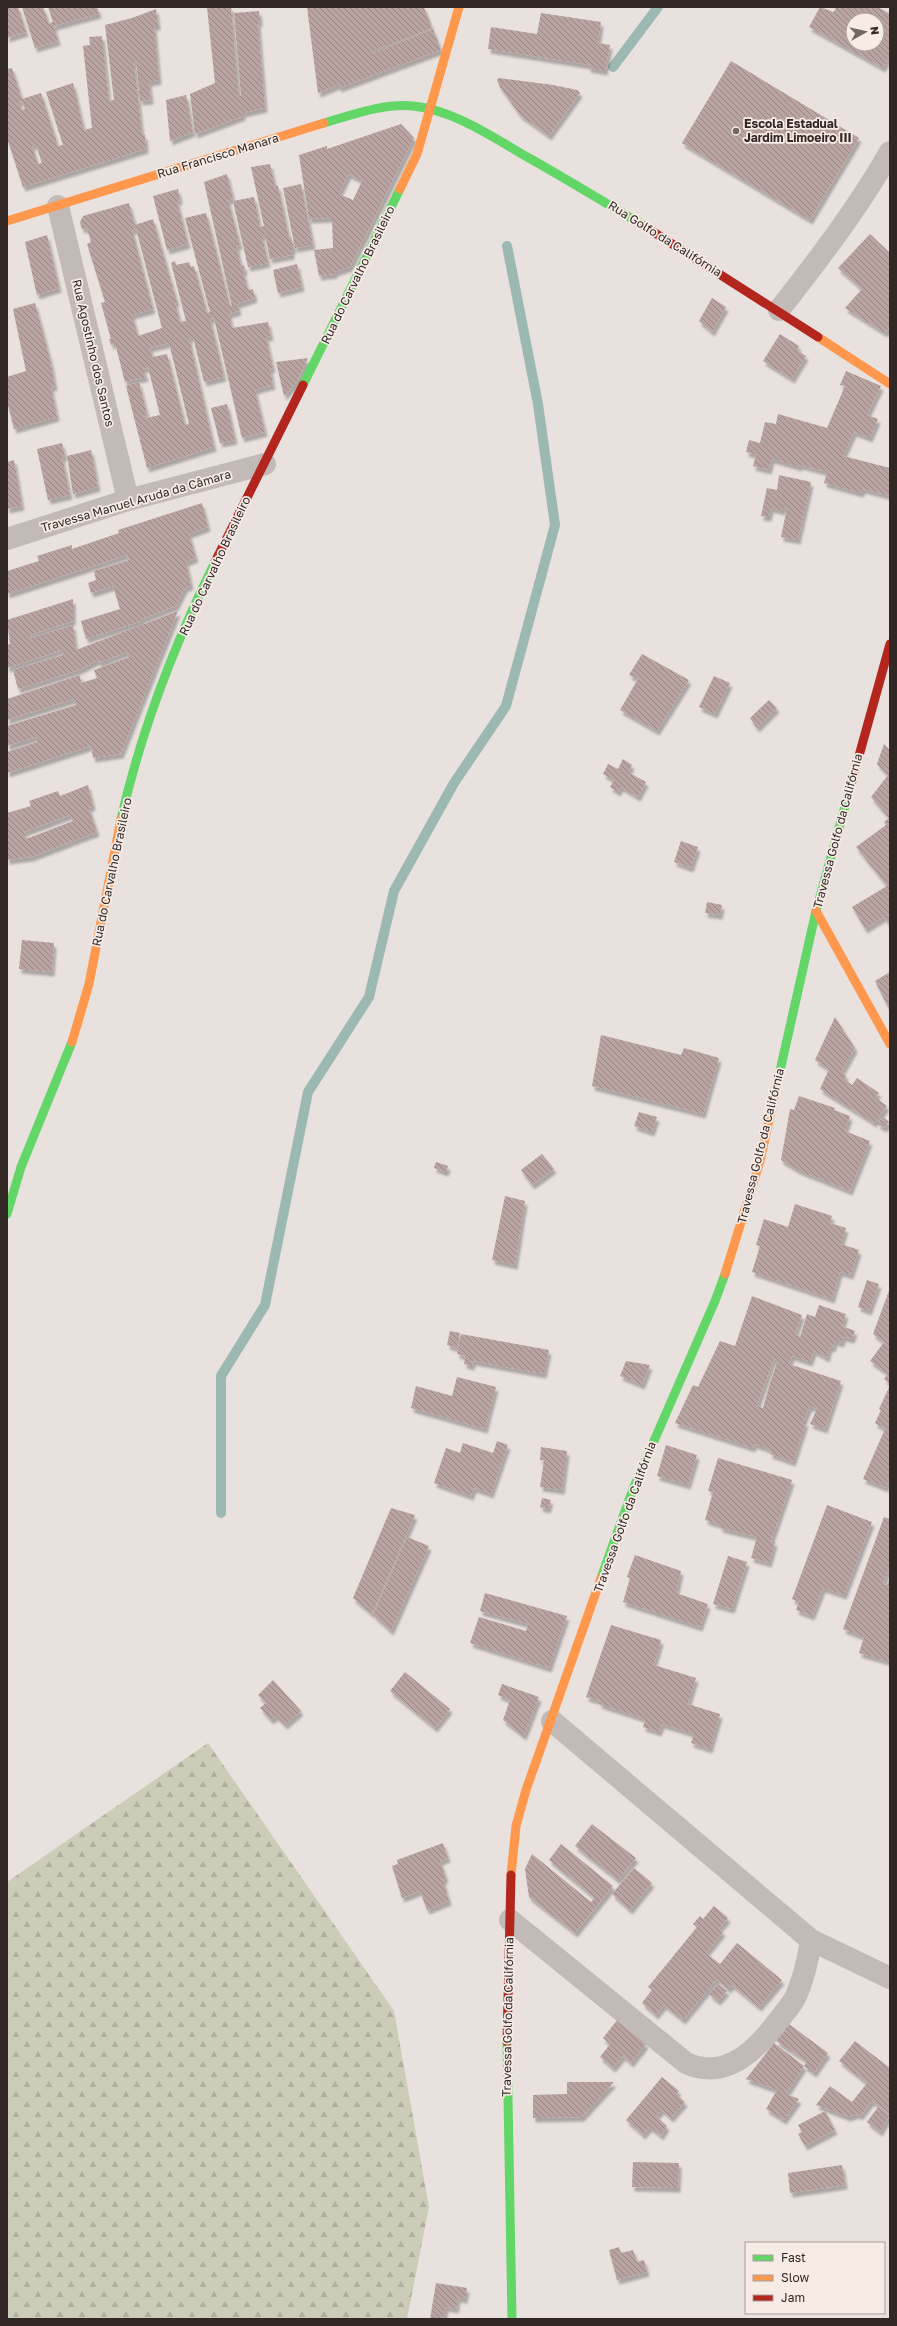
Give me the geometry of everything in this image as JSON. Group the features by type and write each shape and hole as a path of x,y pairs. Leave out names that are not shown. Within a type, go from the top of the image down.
{"street":[{"name":"Rua do Carvalho Brasileiro","path":"7,1214 12,1193 34,1131 76,1030 93,965 116,840 141,743 195,603 417,154 459,7"},
{"name":"Rua Francisco Manara","path":"7,221 273,138 382,107 414,106 431,109"},
{"name":"Rua Golfo da Califórnia","path":"431,109 502,143 600,198 778,310 890,384"},
{"path":"778,310 820,258 873,182 890,152"},
{"name":"Rua Agostinho dos Santos","path":"58,206 128,500"},
{"name":"Travessa Manuel Aruda da Câmara","path":"7,539 128,500 265,464"},
{"name":"Travessa Golfo da Califórnia","path":"512,2319 506,2008 512,1856 516,1826 526,1790 552,1721 633,1489 715,1301 739,1234 760,1161 816,911 890,644"},
{"path":"816,911 890,1044"},
{"path":"552,1721 812,1940 890,1978"},
{"path":"510,1920 686,2063 705,2068 730,2066 749,2053 771,2031 795,1998 805,1973 812,1940"}],"green space":[{"path":"208,1743 394,2011 429,2207 407,2319 7,2319 7,1882"}],"building":[{"path":"7,7 18,7 26,32 7,38"},
{"path":"22,7 43,7 49,24 53,22 48,7 97,7 99,14 54,26 58,41 35,48"},
{"path":"207,7 231,7 239,96 241,96 234,13 259,11 260,22 258,23 265,108 243,113 243,116 195,134 190,94 215,83"},
{"path":"307,7 424,7 432,28 371,52 372,54 433,29 441,50 339,88 338,85 318,93"},
{"path":"820,7 833,12 836,9 833,7 878,7 890,14 890,55 883,68 854,52 885,52 885,12 845,12 845,47 809,27"},
{"path":"156,9 158,26 154,26 159,80 149,82 151,100 140,101 136,61 134,61 142,135 145,135 146,149 23,187 7,138 7,69 12,68 22,99 41,93 58,146 63,145 46,92 73,83 84,130 92,128 83,46 90,45 89,37 102,36 109,101 114,100 105,25 132,18","holes":["22,101 25,109 22,110 19,102","36,145 42,163 38,164 32,146"]},
{"path":"541,13 601,22 598,43 610,45 605,71 588,68 589,65 488,49 491,27 537,34"},
{"path":"731,61 859,138 810,220 682,143"},
{"path":"499,78 553,85 577,90 580,93 549,136 520,115 500,87 497,80"},
{"path":"186,95 193,132 170,141 166,100"},
{"path":"401,124 414,138 350,267 335,272 335,274 319,276 314,250 333,248 332,218 309,219 299,155 327,146 327,149","holes":["349,174 362,181 353,200 339,194"]},
{"path":"270,164 275,186 278,186 289,238 291,237 294,249 292,249 292,255 270,259 265,235 262,236 268,263 248,267 233,201 254,197 260,227 264,226 251,167"},
{"path":"227,174 233,199 228,200 240,245 237,246 238,253 241,266 244,265 245,271 243,271 248,290 253,289 255,298 237,304 239,311 229,314 232,328 268,322 271,336 266,337 273,368 270,369 273,385 255,390 265,432 242,438 214,318 210,319 224,377 204,382 193,337 189,338 214,447 147,468 126,386 139,382 147,414 145,415 146,418 160,415 148,367 143,369 146,377 125,382 115,343 111,345 109,339 111,339 101,303 105,302 87,244 91,242 87,228 82,229 80,222 83,216 129,203 135,225 153,219 177,302 175,302 180,322 186,321 171,263 175,261 176,265 189,262 191,267 194,266 207,313 210,312 185,218 206,213 230,306 232,306 204,182","holes":["136,229 162,328 138,336 132,315 153,309 132,230","169,343 189,424 185,425 167,354 152,357 150,348"]},
{"path":"301,184 313,245 295,248 283,188"},
{"path":"178,189 180,200 177,201 188,244 167,250 153,196"},
{"path":"870,234 890,253 890,327 885,333 845,308 862,289 838,268"},
{"path":"47,235 59,288 37,295 25,242"},
{"path":"297,264 302,287 278,293 273,270"},
{"path":"712,298 726,307 712,332 699,321"},
{"path":"35,303 51,363 55,386 51,387 57,417 14,429 7,401 7,377 26,371 13,309"},
{"path":"780,334 799,346 797,350 806,356 792,379 763,361"},
{"path":"308,358 296,383 284,396 276,362"},
{"path":"846,371 881,386 867,415 878,419 870,438 854,432 843,456 890,468 890,496 863,489 861,493 824,483 827,472 800,465 800,467 772,459 769,470 753,466 756,455 746,452 749,440 760,443 765,422 776,424 778,414 827,428 845,386 840,385"},
{"path":"227,404 235,440 220,443 211,408"},
{"path":"62,443 65,457 62,457 70,495 48,500 37,449"},
{"path":"91,450 98,487 73,494 67,456"},
{"path":"14,460 22,506 7,509 7,462"},
{"path":"779,475 811,482 798,540 781,537 787,508 783,508 783,511 771,508 769,517 761,516 767,488 777,490"},
{"path":"202,503 208,527 189,534 196,558 186,562 191,585 185,588 176,606 142,619 142,621 86,639 81,621 120,609 113,586 91,593 88,583 96,580 94,571 129,560 127,555 7,594 7,571 39,561 37,556 72,545 72,549 119,533 118,530"},
{"path":"73,599 73,621 30,635 31,638 73,625 76,650 178,611 121,754 93,758 91,746 7,773 7,752 37,742 36,737 7,746 7,726 76,705 74,699 7,720 7,699 80,675 81,683 97,678 94,670 129,657 127,652 99,663 98,660 79,670 18,689 13,670 63,655 62,650 7,668 7,645 10,644 7,620"},
{"path":"642,654 689,680 657,731 620,710 638,679 629,675"},
{"path":"714,676 730,683 715,714 699,707"},
{"path":"769,700 777,708 757,728 750,718"},
{"path":"884,744 890,750 890,926 884,917 865,929 852,907 887,886 856,847 886,825 884,822 889,818 871,797 888,775 877,764"},
{"path":"623,759 632,765 628,772 646,782 638,797 621,787 618,792 610,787 614,780 603,774 608,764 618,769"},
{"path":"88,785 93,806 89,808 97,832 31,857 7,860 7,813 31,806 29,801 58,791 60,796","holes":["70,815 73,821 26,839 24,832"]},
{"path":"681,841 698,847 691,868 674,862"},
{"path":"707,902 722,905 720,915 705,913"},
{"path":"22,940 54,943 52,972 19,969"},
{"path":"890,972 890,1011 875,981"},
{"path":"835,1017 855,1048 842,1071 846,1076 844,1079 852,1085 857,1078 879,1093 875,1097 887,1106 874,1123 820,1089 829,1069 815,1060"},
{"path":"601,1035 681,1055 684,1048 719,1058 703,1114 592,1086"},
{"path":"799,1096 835,1108 834,1110 850,1116 845,1131 870,1141 850,1191 798,1170 781,1160 790,1109 794,1110"},
{"path":"639,1112 657,1117 652,1132 634,1126"},
{"path":"883,1117 889,1122 884,1128 877,1124"},
{"path":"542,1154 554,1169 532,1185 521,1170"},
{"path":"436,1162 448,1166 446,1172 434,1168"},
{"path":"505,1196 525,1201 515,1265 492,1260"},
{"path":"795,1204 832,1216 830,1223 846,1228 841,1244 859,1250 851,1275 840,1272 832,1299 752,1272 760,1246 756,1245 764,1219 788,1227"},
{"path":"867,1280 879,1284 869,1311 858,1307"},
{"path":"890,1288 890,1384 884,1379 888,1374 870,1361 884,1342 873,1334"},
{"path":"752,1296 802,1315 795,1335 800,1337 807,1314 815,1317 819,1305 846,1314 842,1326 855,1331 852,1339 844,1337 841,1343 835,1341 833,1348 830,1347 827,1358 814,1351 810,1362 792,1356 789,1364 841,1381 825,1429 810,1424 817,1409 810,1406 803,1422 806,1422 793,1462 770,1454 771,1450 754,1444 753,1448 675,1423 693,1385 698,1387 720,1341 735,1346","holes":["774,1359 778,1360 763,1408 757,1406"]},
{"path":"450,1331 460,1333 457,1348 447,1345"},
{"path":"461,1334 549,1350 544,1374 473,1361 472,1366 464,1364 465,1356 457,1354"},
{"path":"626,1361 650,1365 642,1385 620,1376"},
{"path":"457,1377 496,1387 485,1429 411,1408 416,1386 452,1396"},
{"path":"890,1385 890,1483 888,1482 886,1488 863,1479 885,1429 875,1423 881,1410 879,1409"},
{"path":"497,1441 508,1445 491,1494 474,1488 471,1496 434,1483 446,1448 460,1453 463,1443 493,1453"},
{"path":"666,1445 697,1455 688,1485 657,1476"},
{"path":"541,1447 567,1451 562,1490 540,1487 544,1460 540,1460"},
{"path":"718,1458 792,1480 771,1541 775,1542 769,1563 751,1558 757,1537 720,1528 721,1525 705,1520 713,1492 708,1491"},
{"path":"542,1498 551,1500 548,1509 540,1507"},
{"path":"827,1505 872,1522 844,1595 823,1588 812,1616 796,1610 799,1602 792,1599"},
{"path":"391,1508 415,1515 372,1614 353,1598"},
{"path":"884,1517 890,1519 890,1565 883,1584 887,1585 890,1579 890,1662 859,1653 864,1637 843,1629"},
{"path":"407,1537 429,1546 391,1631 373,1615"},
{"path":"635,1555 681,1571 676,1593 708,1604 700,1627 623,1602 630,1578 627,1577"},
{"path":"728,1556 747,1562 732,1609 713,1604"},
{"path":"485,1593 567,1616 549,1668 470,1643 479,1617 526,1631 528,1624 480,1611"},
{"path":"611,1625 661,1640 654,1665 696,1678 688,1704 720,1714 710,1749 691,1743 694,1734 662,1724 659,1732 643,1727 645,1719 599,1704 600,1701 586,1697"},
{"path":"405,1672 450,1709 435,1728 390,1691"},
{"path":"273,1680 301,1711 285,1725 276,1716 271,1720 260,1708 266,1703 258,1695"},
{"path":"502,1684 539,1697 524,1736 503,1720 510,1700 498,1695"},
{"path":"592,1824 636,1858 618,1880 575,1846"},
{"path":"443,1843 448,1858 440,1861 446,1878 443,1880 449,1901 427,1910 420,1891 402,1898 392,1866 398,1864 397,1860"},
{"path":"561,1844 613,1886 575,1933 529,1897 525,1869 532,1854 591,1902 595,1898 549,1860"},
{"path":"634,1868 652,1883 630,1910 612,1894"},
{"path":"714,1906 728,1918 719,1929 723,1932 706,1953 720,1964 737,1943 782,1980 759,2007 732,1985 728,1989 717,1979 683,2020 664,2005 656,2015 642,2003 652,1990 648,1987 697,1927 693,1924 700,1916 703,1919"},
{"path":"718,1984 727,1991 718,2001 709,1994"},
{"path":"618,2019 646,2044 631,2063 623,2056 613,2068 600,2057 610,2044 603,2038"},
{"path":"789,2024 828,2053 814,2073 804,2066 807,2061 776,2041"},
{"path":"855,2041 890,2068 890,2114 872,2101 860,2116 857,2114 848,2117 816,2105 830,2086 852,2102 867,2083 839,2061"},
{"path":"774,2043 804,2066 786,2094 799,2099 784,2120 766,2109 777,2090 746,2079"},
{"path":"662,2077 679,2091 676,2094 685,2102 671,2118 662,2110 656,2116 667,2126 661,2136 650,2127 643,2135 626,2120"},
{"path":"567,2082 614,2082 582,2117 533,2118 533,2095 567,2094"},
{"path":"878,2107 890,2115 880,2132 867,2122"},
{"path":"825,2111 835,2130 805,2146 798,2134 802,2132 798,2125"},
{"path":"633,2162 679,2163 678,2188 632,2187"},
{"path":"842,2165 845,2185 790,2193 788,2173"},
{"path":"619,2247 621,2253 633,2250 637,2262 644,2260 647,2272 617,2280 609,2250"},
{"path":"436,2283 467,2288 465,2299 458,2298 456,2309 446,2307 444,2318 430,2319"}],"waterway":[{"path":"613,67 658,7"},
{"path":"221,1513 221,1376 265,1305 308,1092 369,997 394,891 454,783 506,706 555,525 538,404 507,246"}],"traffic: fast":[{"path":"324,123 368,110 391,106 413,106 444,113 488,134 644,226"},
{"path":"303,385 400,189"},
{"path":"121,819 138,753 160,688 186,624 215,562"},
{"path":"775,1093 816,911 852,781"},
{"path":"7,1214 21,1167 72,1042"},
{"path":"601,1578 633,1489 715,1301 725,1274"},
{"path":"507,2042 512,2319"}],"traffic: slow":[{"path":"400,189 417,154 459,7"},
{"path":"7,221 324,123"},
{"path":"818,337 890,384"},
{"path":"72,1042 89,984 121,819"},
{"path":"816,911 890,1044"},
{"path":"725,1274 760,1161 775,1093"},
{"path":"511,1875 516,1826 526,1790 601,1578"}],"traffic: jam":[{"path":"644,226 818,337"},
{"path":"215,562 303,385"},
{"path":"852,781 890,644"},
{"path":"507,2042 511,1875"}],"place":[{"name":"Escola Estadual Jardim Limoeiro III","path":"736,131"}]}
